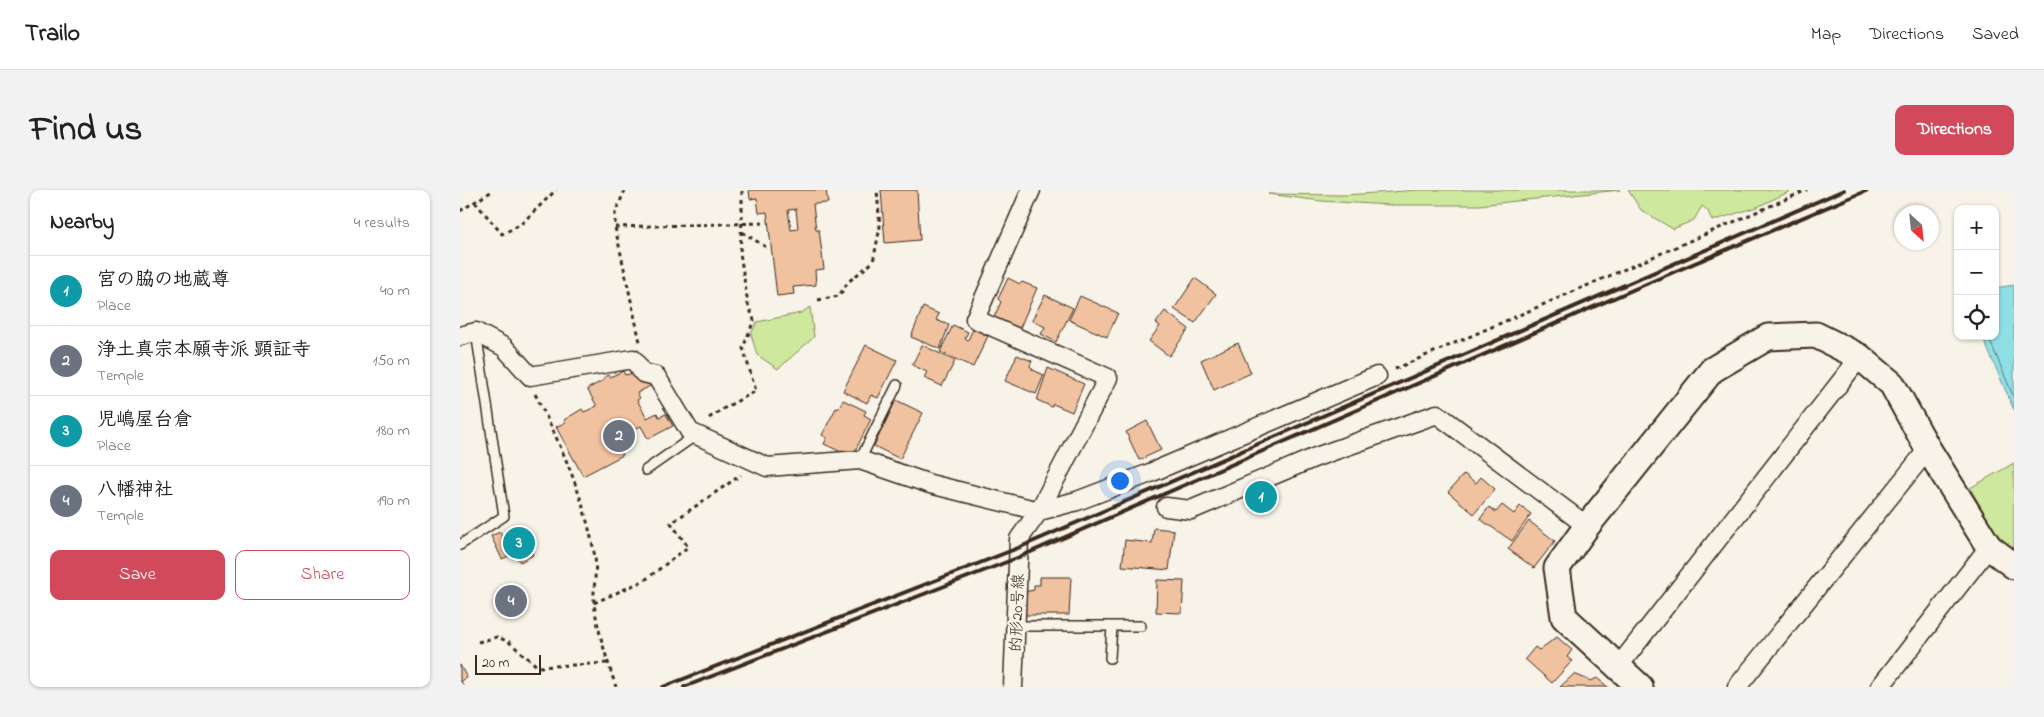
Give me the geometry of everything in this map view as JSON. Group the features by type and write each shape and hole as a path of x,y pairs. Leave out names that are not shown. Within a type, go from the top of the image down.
{"street":[{"path":"1031,190 975,319 1108,378 1039,511"},
{"path":"468,334 504,348 530,376 633,359 643,373 656,376 694,433 767,467 860,460 930,484 1039,511 1077,501 1150,473 1377,376"},
{"path":"1640,687 1564,617 1557,568 1587,526 1712,370 1768,337 1816,335 1860,358 1892,384 1928,449 1989,547 2014,566"},
{"path":"1618,667 1860,358"},
{"path":"1166,507 1191,510 1316,457 1437,414 1587,526"},
{"path":"1737,687 1928,449"},
{"name":"的形20号線","path":"1013,687 1019,539 1039,511"},
{"path":"1880,687 1989,547"}],"lane":[{"path":"460,545 504,516 468,334"},
{"path":"860,460 897,385"},
{"path":"646,470 694,433"},
{"path":"1015,626 1141,626"},
{"path":"1110,658 1112,626"}],"path":[{"path":"460,211 494,190"},
{"path":"475,202 502,234 520,225 556,190"},
{"path":"625,190 615,213 616,227 640,344 633,359"},
{"path":"694,433 726,407 756,391 744,348 754,320 748,304 740,253 742,190"},
{"path":"818,300 839,296 848,282 873,262 880,227 877,190"},
{"path":"1377,376 1807,190"},
{"path":"616,227 764,223"},
{"path":"742,232 766,247"},
{"path":"530,376 532,388 562,447 576,484 595,554 594,603 608,663 616,687"},
{"path":"594,603 645,580 688,547 671,523 759,463"},
{"path":"478,642 497,637 509,642 538,668 608,663"}],"green space":[{"path":"1420,190 1620,190 1479,205 1390,205 1321,201 1268,194 1345,195"},
{"path":"1628,190 1793,190 1757,207 1712,221 1708,211 1702,206 1694,220 1673,229 1641,210"},
{"path":"810,307 814,337 778,369 757,355 751,334 757,322 801,313"},
{"path":"2014,463 2014,549 1998,537 1970,488"}],"water":[{"path":"2014,285 2014,410 1984,340 1999,340 1999,287"}],"building":[{"path":"749,190 826,190 828,203 813,204 816,230 819,230 824,269 815,270 816,285 793,287 794,294 777,296 767,212 759,213 757,198 750,199","holes":["796,209 798,229 791,230 788,210"]},
{"path":"881,190 917,190 920,240 885,243"},
{"path":"1008,278 1020,284 1022,282 1037,288 1019,330 994,317 1001,302 998,299"},
{"path":"1195,278 1216,294 1195,323 1174,309"},
{"path":"1045,295 1073,308 1056,342 1041,334 1045,327 1032,320"},
{"path":"1080,296 1118,313 1107,337 1069,320"},
{"path":"923,307 939,314 936,320 949,325 940,349 911,337"},
{"path":"1165,311 1189,329 1169,356 1149,341 1160,326 1156,323"},
{"path":"953,325 968,332 965,338 968,340 973,329 988,336 973,367 940,352"},
{"path":"1238,343 1251,373 1214,390 1201,360"},
{"path":"866,345 897,360 878,398 871,395 867,403 843,391"},
{"path":"922,345 955,361 942,386 924,378 927,372 912,365"},
{"path":"1017,355 1032,361 1030,366 1033,370 1044,375 1036,394 1005,381"},
{"path":"1048,368 1084,384 1072,412 1053,404 1052,407 1037,400"},
{"path":"623,371 625,375 634,373 652,385 637,393 640,398 637,400 647,418 657,413 659,417 666,414 673,426 648,439 641,426 629,432 626,426 613,434 623,455 583,476 556,427 566,422 564,420 582,409 584,412 597,406 587,389 604,380 603,378 609,375 610,377"},
{"path":"843,400 866,411 864,415 871,419 852,457 824,444 827,438 822,435 836,408 838,409"},
{"path":"896,400 923,413 900,459 874,446"},
{"path":"1147,421 1161,450 1139,460 1126,432"},
{"path":"1464,474 1476,483 1481,477 1495,489 1474,514 1448,492"},
{"path":"1502,505 1514,514 1520,506 1531,514 1512,541 1480,519 1489,507 1496,512"},
{"path":"1529,521 1555,541 1534,568 1508,549"},
{"path":"518,524 533,555 520,562 505,531"},
{"path":"1154,528 1174,530 1169,570 1122,566 1125,540 1152,543"},
{"path":"500,532 511,555 502,559 491,536"},
{"path":"1040,577 1071,577 1069,615 1024,615 1024,592 1034,590 1034,585 1040,585"},
{"path":"1157,580 1184,581 1182,613 1156,612"},
{"path":"1557,637 1572,650 1567,657 1572,661 1552,683 1525,659 1535,647 1539,650"},
{"path":"460,665 467,678 461,681 464,687 460,687"},
{"path":"1574,674 1591,681 1597,678 1608,687 1560,687"}],"railway":[{"path":"663,687 1018,548 1844,190"},
{"path":"684,687 1017,558 1676,271 1868,190"}],"place":[{"name":"浄土真宗本願寺派 顕証寺","path":"619,436"},
{"name":"宮の脇の地蔵尊","path":"1261,497"},
{"name":"児嶋屋台倉","path":"519,543"},
{"name":"八幡神社","path":"511,601"}]}
